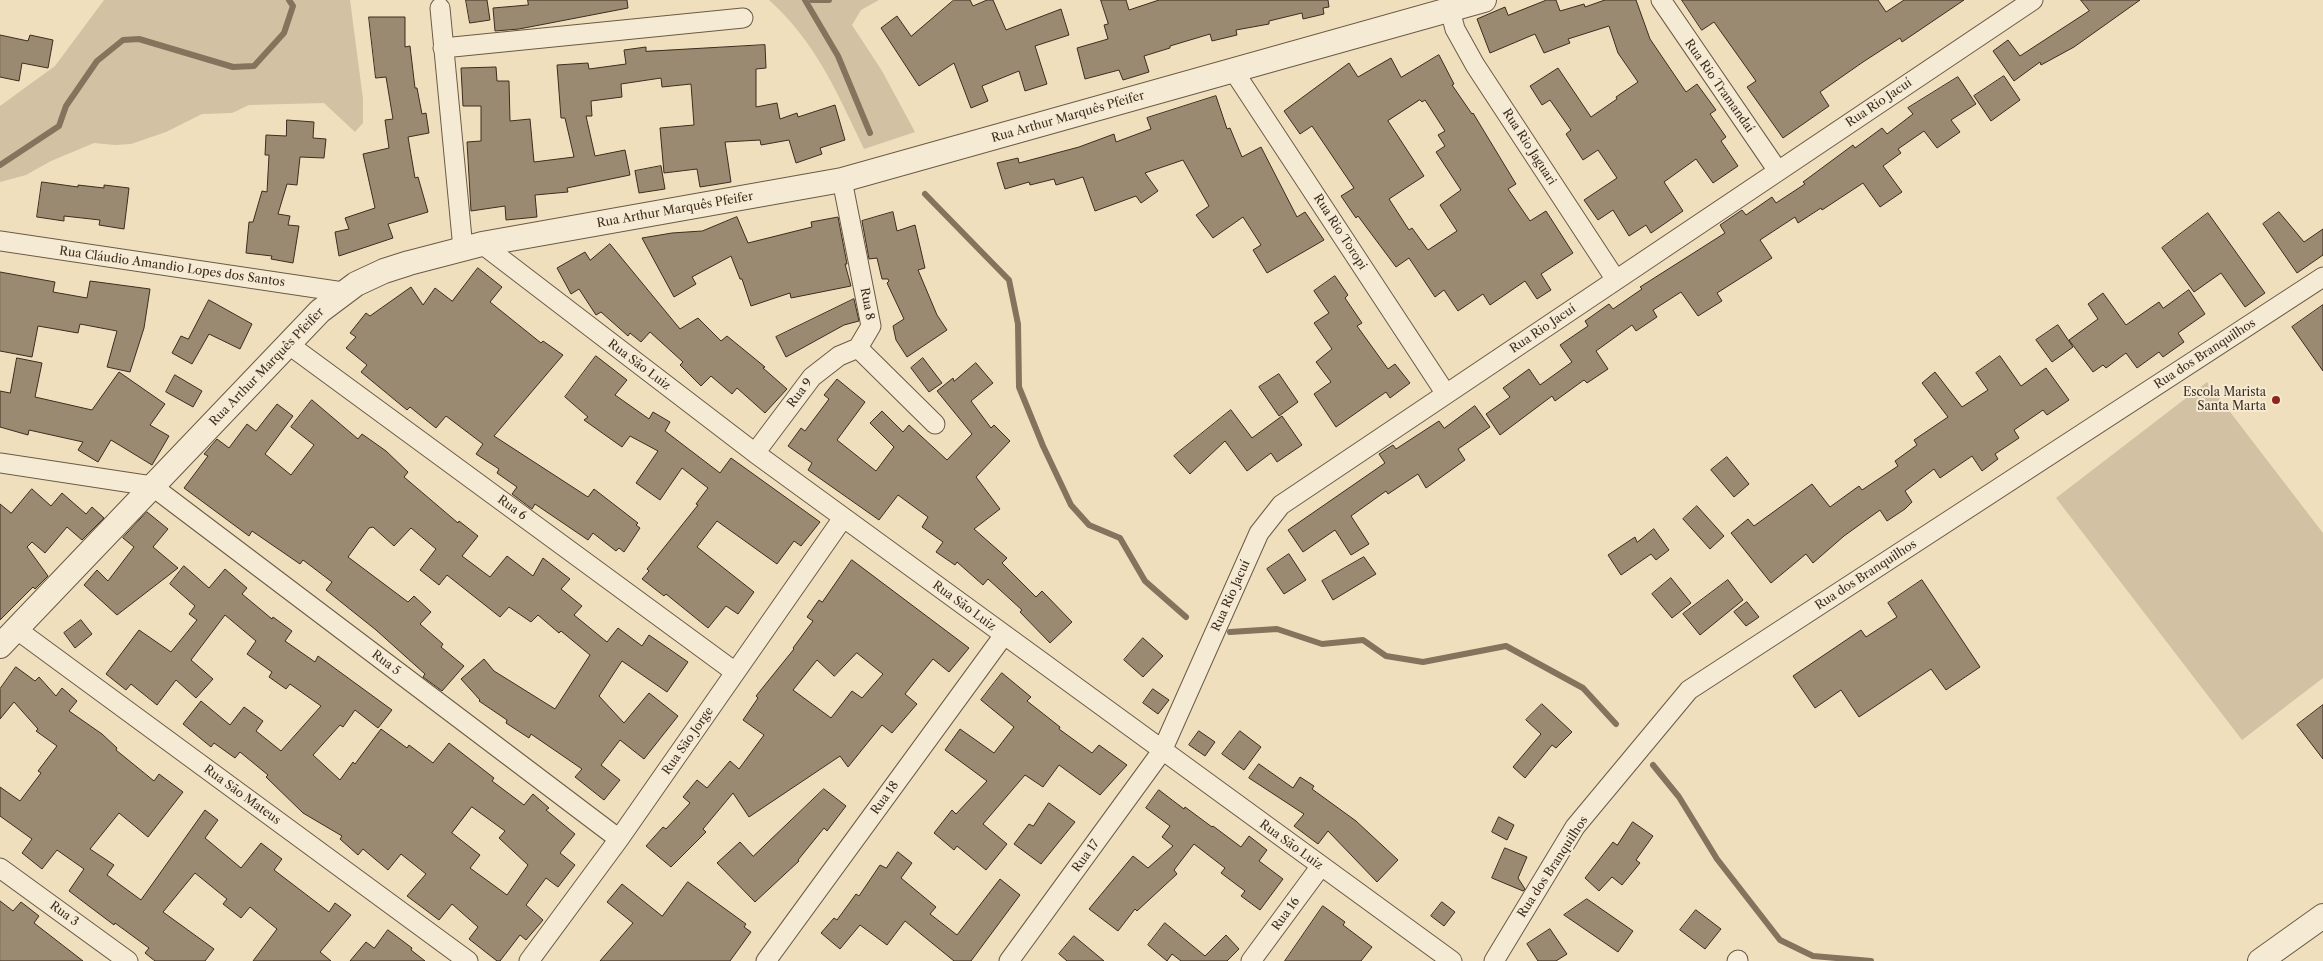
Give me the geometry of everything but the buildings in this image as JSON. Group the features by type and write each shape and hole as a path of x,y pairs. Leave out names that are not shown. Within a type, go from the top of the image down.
{"street":[{"name":"Rua Arthur Marquês Pfeifer","path":"0,646 320,311 343,292 384,271 472,247 842,180 1484,0"},
{"name":"Rua Rio Tramandaí","path":"1661,0 1778,171"},
{"name":"Rua Rio Jacuí","path":"1162,751 1259,533 1280,505 2033,0"},
{"path":"440,8 472,247"},
{"name":"Rua Rio Jaguari","path":"1450,10 1456,30 1475,65 1616,280"},
{"path":"444,48 743,18"},
{"name":"Rua Rio Toropi","path":"1233,70 1446,394"},
{"name":"Rua 8","path":"842,180 871,326 858,348"},
{"name":"Rua Cláudio Amandio Lopes dos Santos","path":"0,241 343,292"},
{"name":"Rua São Luiz","path":"472,247 1452,961"},
{"name":"Rua dos Branquilhos","path":"1494,961 1576,828 1689,690 2323,277"},
{"name":"Rua 6","path":"288,344 735,672"},
{"path":"858,348 935,424"},
{"name":"Rua 9","path":"755,454 812,377 839,356 858,348"},
{"path":"0,463 152,486"},
{"name":"Rua 5","path":"152,486 619,839"},
{"name":"Rua São Jorge","path":"529,961 619,839 844,518"},
{"name":"Rua São Mateus","path":"16,629 468,961"},
{"name":"Rua 18","path":"766,961 1004,635"},
{"name":"Rua 17","path":"1009,961 1162,751"},
{"name":"Rua 16","path":"1251,961 1321,866"},
{"name":"Rua 3","path":"0,868 128,961"},
{"path":"2260,961 2323,916"}],"shaded area":[{"path":"104,0 350,0 363,99 363,123 355,132 324,103 249,105 232,113 202,114 166,132 131,144 94,143 51,161 26,175 0,182 0,106 55,66"},
{"path":"769,0 879,0 861,10 852,25 882,71 915,132 864,149 834,88 813,51 800,33"},
{"path":"2207,382 2323,533 2323,678 2242,740 2056,498"}],"waterway":[{"path":"0,165 59,126 66,106 97,61 123,40 139,39 233,67 254,66 284,33 293,6 289,0"},
{"path":"805,0 838,56 870,133"},
{"path":"812,0 829,0"},
{"path":"925,194 1009,280 1018,324 1019,387 1043,446 1071,505 1089,525 1120,538 1145,581 1186,617"},
{"path":"1230,632 1277,629 1322,644 1363,640 1386,656 1423,662 1506,646 1583,688 1616,724"},
{"path":"1653,765 1679,797 1717,859 1780,940 1813,956 1871,961"}],"place":[{"name":"Escola Marista Santa Marta","path":"2276,400"}]}
